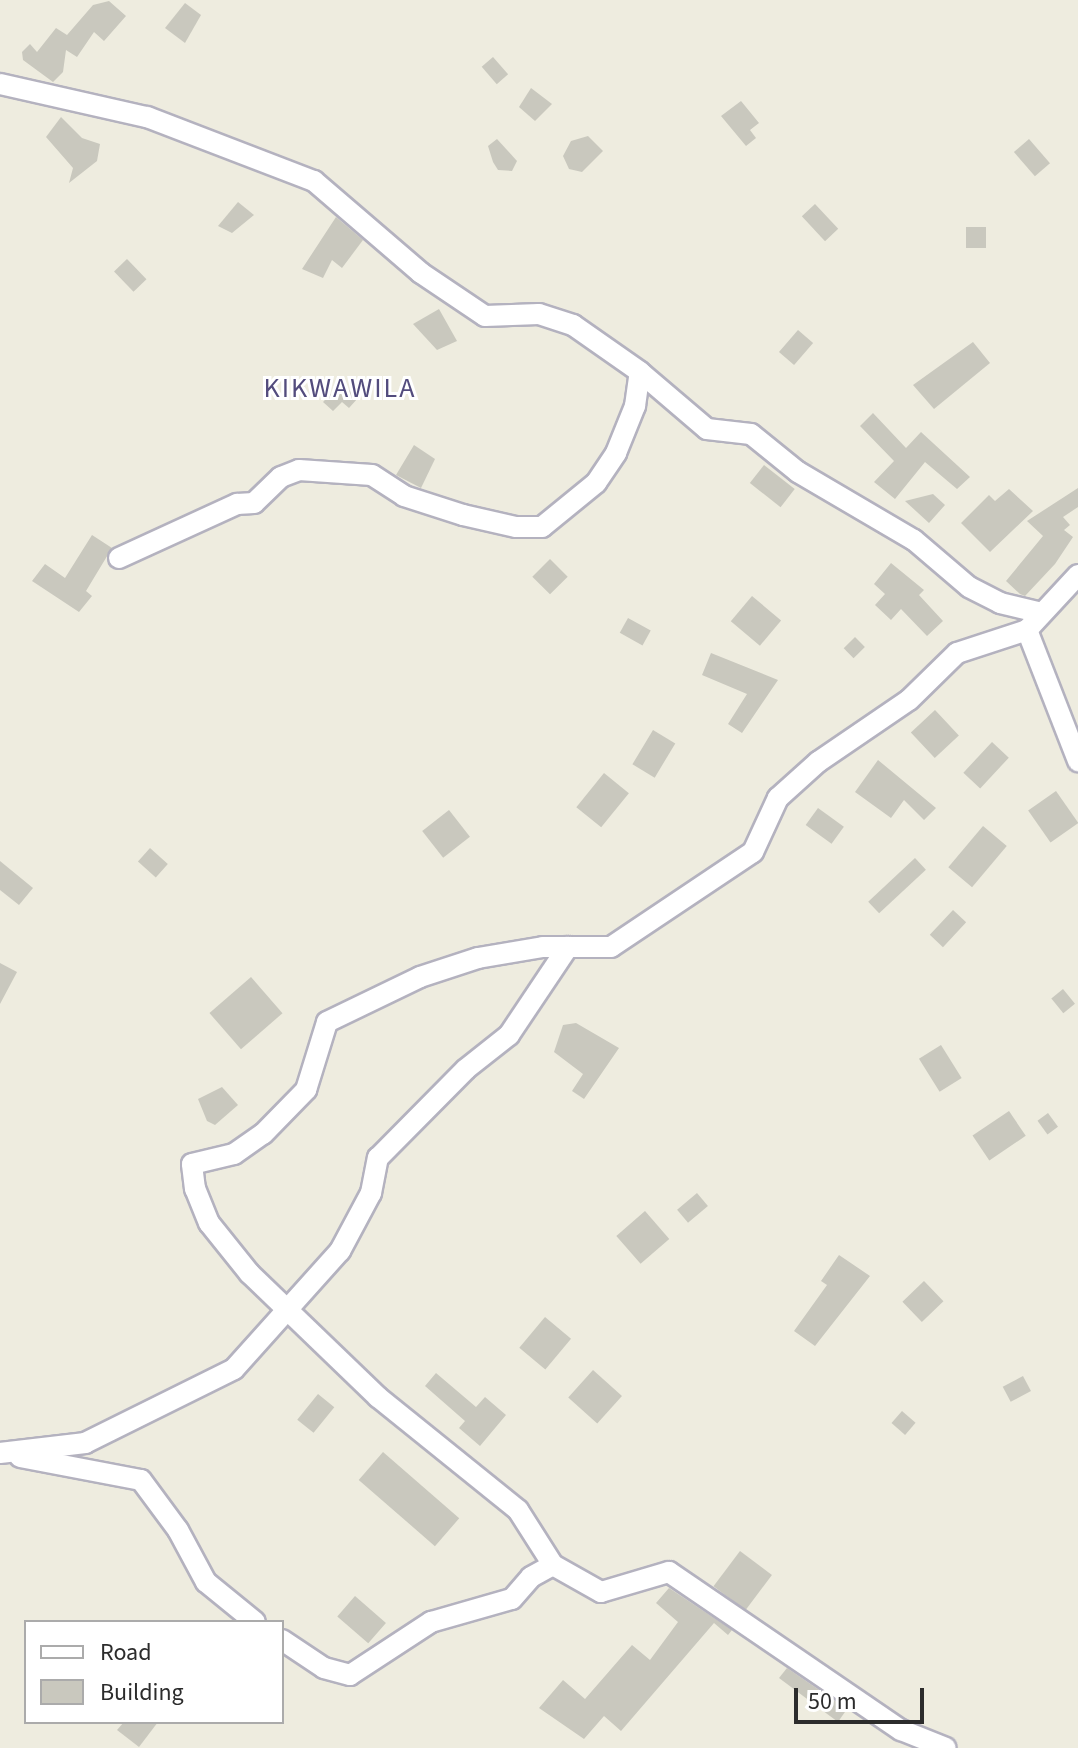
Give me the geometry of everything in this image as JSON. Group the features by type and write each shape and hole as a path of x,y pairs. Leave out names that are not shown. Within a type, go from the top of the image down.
{"street":[{"path":"0,84 147,117 314,181 421,273 485,316 539,314 573,325 640,372 707,429 751,434 798,472 914,540 969,587 1000,603 1042,613"},
{"path":"119,558 237,504 254,503 281,477 299,470 372,475 404,496 463,515 516,527 542,527 596,483 616,453 635,406 640,372"},
{"path":"946,1748 901,1730 669,1572 601,1592 553,1565 518,1510 378,1397 288,1310 209,1223 195,1189 192,1164 234,1154 263,1134 306,1090 327,1022 357,1005 478,958 568,947 611,947 753,852 778,798 818,762 909,700 957,653 1027,630 1078,575"},
{"path":"1027,630 1078,761"},
{"path":"0,1454 85,1443 234,1369 340,1251 371,1193 378,1158 466,1069 509,1035 568,947"},
{"path":"0,1454 141,1480 173,1521 206,1582 253,1620"},
{"path":"284,1641 324,1668 350,1675 431,1622 512,1599 531,1577 553,1565"}],"building":[{"path":"109,1 126,16 104,41 94,32 77,57 66,50 63,72 53,82 23,60 22,52 30,44 37,52 56,28 67,35 93,5"},
{"path":"185,3 201,15 185,43 165,28"},
{"path":"493,57 508,74 497,84 482,67"},
{"path":"531,88 552,104 535,121 519,107"},
{"path":"741,101 759,123 750,130 756,138 746,146 721,116"},
{"path":"61,117 82,138 100,144 97,161 69,183 73,168 46,137"},
{"path":"588,136 603,151 582,172 569,169 563,156 571,141"},
{"path":"497,139 517,161 512,171 498,170 493,162 488,146"},
{"path":"1029,139 1050,163 1035,176 1014,152"},
{"path":"238,202 254,215 232,233 218,226"},
{"path":"815,204 838,229 825,241 802,216"},
{"path":"336,217 363,240 342,268 332,260 323,278 302,269"},
{"path":"966,227 986,227 986,248 966,248"},
{"path":"127,259 146,279 134,292 114,272"},
{"path":"439,309 457,341 437,350 413,324"},
{"path":"798,330 813,343 794,365 779,352"},
{"path":"973,342 990,363 934,409 913,385"},
{"path":"341,383 358,398 349,408 342,402 333,411 323,402"},
{"path":"873,413 906,448 921,432 970,477 957,489 925,462 895,499 874,482 894,461 860,426"},
{"path":"414,445 435,459 421,488 396,475"},
{"path":"764,465 795,489 781,507 750,483"},
{"path":"1078,488 1078,507 1063,517 1070,525 1064,530 1073,537 1055,564 1025,596 1020,594 1006,581 1043,536 1027,521"},
{"path":"1009,489 1033,511 990,552 961,523 989,495 995,501"},
{"path":"933,494 945,505 929,523 905,501"},
{"path":"92,535 112,548 86,591 92,596 79,612 32,581 45,564 65,578"},
{"path":"550,559 568,577 550,594 532,577"},
{"path":"891,563 924,590 919,595 943,621 927,636 901,609 891,620 875,605 885,594 874,584"},
{"path":"752,596 781,620 760,646 731,621"},
{"path":"628,618 651,631 642,645 620,633"},
{"path":"855,637 865,647 854,658 844,648"},
{"path":"711,653 778,680 742,733 728,724 747,694 702,675"},
{"path":"935,710 959,736 935,758 911,733"},
{"path":"653,730 675,743 655,778 632,764"},
{"path":"992,742 1009,758 980,788 963,773"},
{"path":"878,760 936,808 924,820 904,800 891,818 855,792"},
{"path":"604,773 629,793 601,827 576,807"},
{"path":"1056,791 1078,823 1051,842 1028,811"},
{"path":"818,808 844,827 832,844 806,825"},
{"path":"449,810 470,837 443,858 422,831"},
{"path":"983,826 1007,846 972,887 948,867"},
{"path":"150,848 168,864 156,877 138,861"},
{"path":"915,858 926,870 879,913 868,902"},
{"path":"0,861 33,888 19,905 0,890"},
{"path":"953,910 966,922 943,947 930,935"},
{"path":"0,963 17,972 0,1004"},
{"path":"251,977 282,1013 241,1049 209,1013"},
{"path":"1063,989 1075,1004 1063,1013 1051,998"},
{"path":"576,1023 619,1048 584,1099 572,1091 583,1074 554,1052 563,1025"},
{"path":"941,1045 962,1078 940,1092 919,1059"},
{"path":"222,1087 238,1105 215,1125 207,1121 198,1099"},
{"path":"1009,1111 1026,1136 989,1160 973,1136"},
{"path":"1048,1113 1058,1127 1047,1134 1037,1121"},
{"path":"697,1193 708,1206 688,1223 677,1210"},
{"path":"645,1211 669,1239 641,1264 616,1236"},
{"path":"839,1255 870,1276 815,1346 794,1331 827,1285 821,1281"},
{"path":"924,1281 943,1301 922,1322 902,1302"},
{"path":"545,1317 571,1339 545,1369 519,1348"},
{"path":"593,1370 622,1396 597,1424 568,1397"},
{"path":"436,1373 476,1407 485,1397 506,1415 480,1446 459,1428 465,1421 425,1386"},
{"path":"1023,1376 1031,1391 1011,1402 1003,1387"},
{"path":"318,1394 334,1407 314,1433 297,1420"},
{"path":"902,1411 916,1423 905,1435 892,1423"},
{"path":"383,1452 459,1518 435,1546 359,1480"},
{"path":"740,1551 772,1575 745,1610 714,1586"},
{"path":"669,1588 732,1630 728,1635 714,1623 621,1731 604,1716 584,1739 539,1708 563,1680 585,1699 632,1645 650,1660 678,1622 656,1603"},
{"path":"355,1596 386,1623 368,1643 337,1616"},
{"path":"787,1668 847,1709 838,1722 779,1678"},
{"path":"122,1724 156,1724 139,1747 117,1730"}],"district":[{"name":"KIKWAWILA","path":"340,388"}]}
